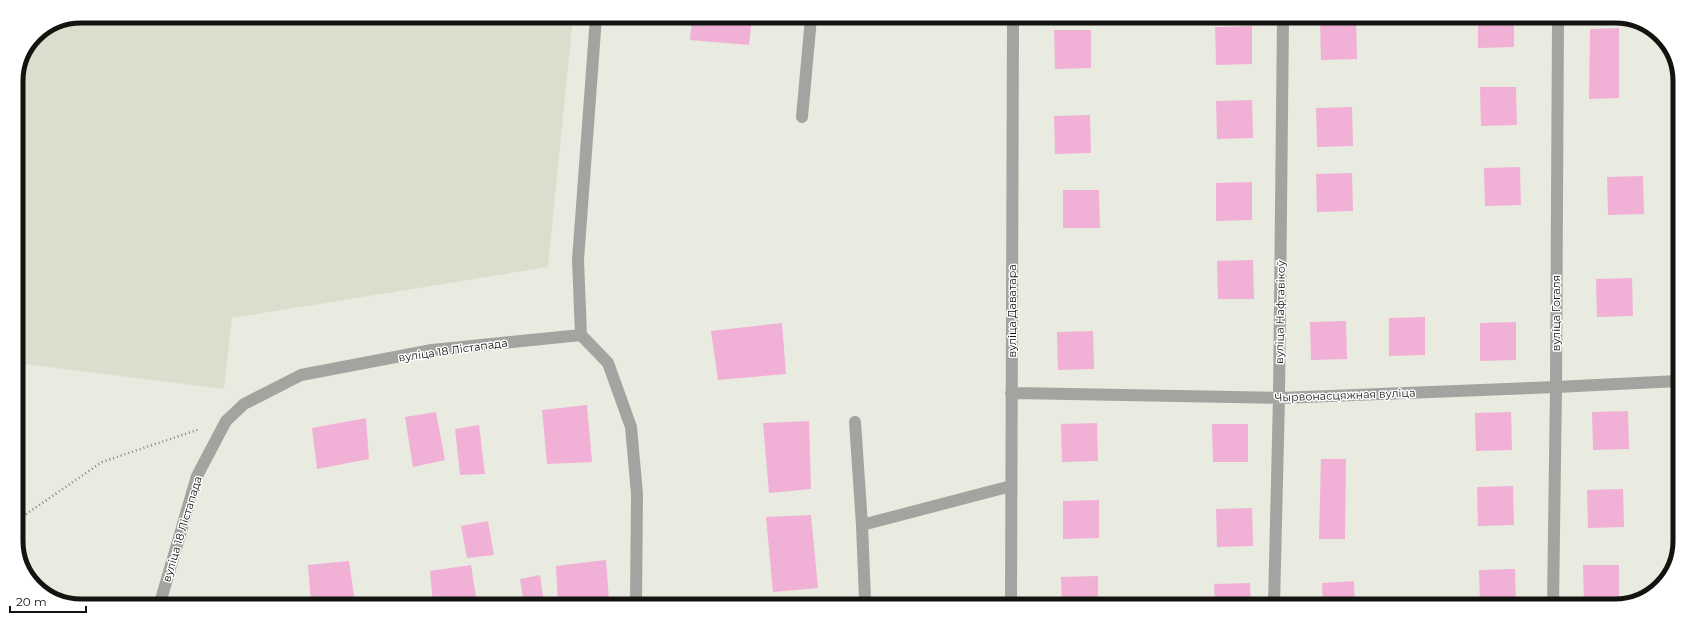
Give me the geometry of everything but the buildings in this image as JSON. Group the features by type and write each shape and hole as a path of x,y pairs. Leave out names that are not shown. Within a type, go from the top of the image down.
{"street":[{"path":"596,23 578,260 581,335 608,363 631,427 637,494 636,599"},
{"path":"802,117 811,23"},
{"name":"вуліца Даватара","path":"1011,599 1013,23"},
{"name":"вуліца Нафтавікоў","path":"1274,599 1279,398 1283,23"},
{"name":"вуліца Гогаля","path":"1553,599 1558,23"},
{"name":"вуліца 18 Лістапада","path":"161,599 197,476 226,421 244,404 301,375 432,350 581,335"},
{"name":"Чырвонасцяжная вуліца","path":"1011,393 1279,398 1556,388 1673,381"},
{"path":"855,422 865,599"},
{"path":"862,525 1011,486"}],"path":[{"path":"23,516 102,462 226,421"}],"shaded area":[{"path":"81,23 572,23 548,267 232,318 224,389 23,364 23,81 27,59 40,40 59,27"}]}
